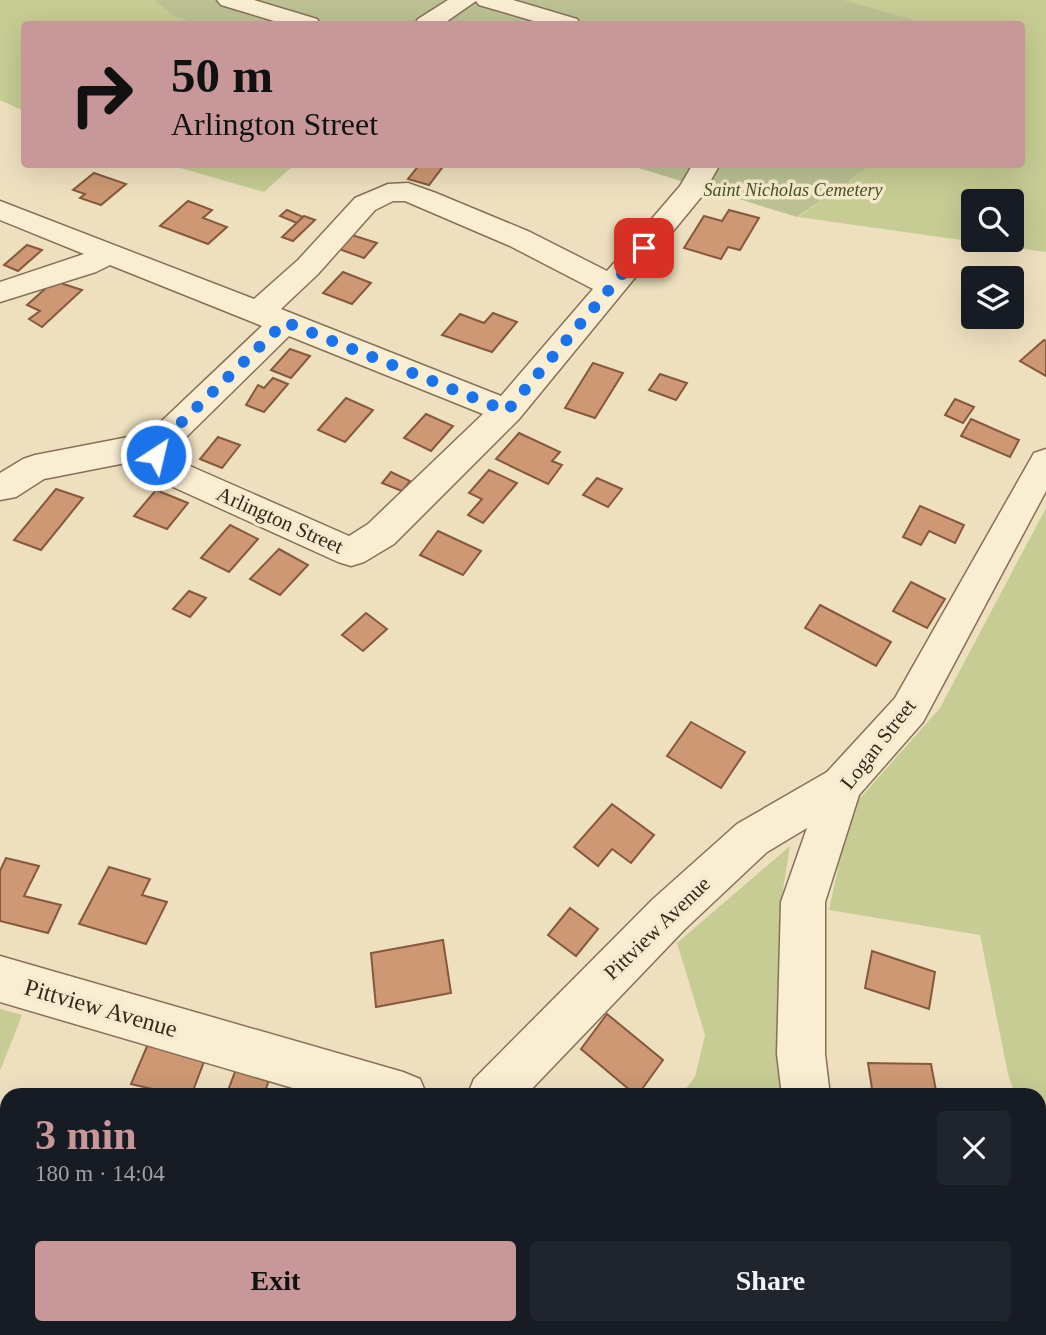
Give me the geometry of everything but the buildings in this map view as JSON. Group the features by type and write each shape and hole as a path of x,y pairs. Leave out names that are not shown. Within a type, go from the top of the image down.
{"street":[{"path":"229,0 258,4 300,21"},
{"path":"432,21 464,0"},
{"path":"486,0 558,21"},
{"name":"Arlington Street","path":"159,444 156,455 161,467 351,552 381,534 507,411 612,286 697,173"},
{"path":"4,488 35,468 159,444 271,318 308,267 365,204 388,192 408,192 438,204 520,239 612,286"},
{"path":"0,210 507,411"},
{"path":"0,292 86,265 110,253"},
{"name":"Logan Street","path":"805,1088 801,1054 803,902 842,785 909,709 1046,462"},
{"name":"Pittview Avenue","path":"499,1088 669,914 752,838 842,785"},
{"name":"Pittview Avenue","path":"0,979 375,1088"}],"green space":[{"path":"0,0 154,0 174,17 188,21 21,21 21,110 0,100"},
{"path":"154,0 845,0 918,21 188,21 174,17"},
{"path":"845,0 1046,0 1046,252 1024,249 1024,189 961,189 961,240 798,217 868,168 1025,168 1025,21 918,21"},
{"path":"180,168 291,168 264,192"},
{"name":"Saint Nicholas Cemetery","path":"639,168 868,168 797,217"},
{"path":"1046,508 1046,1088 1013,1088 980,935 829,910 852,803 862,796 940,708"},
{"path":"790,846 781,902 785,1088 686,1088 695,1077 705,1035 677,943"},
{"path":"0,1009 22,1015 0,1071"}],"route":[{"path":"156,455 159,444 285,322 507,411 644,248"}]}
